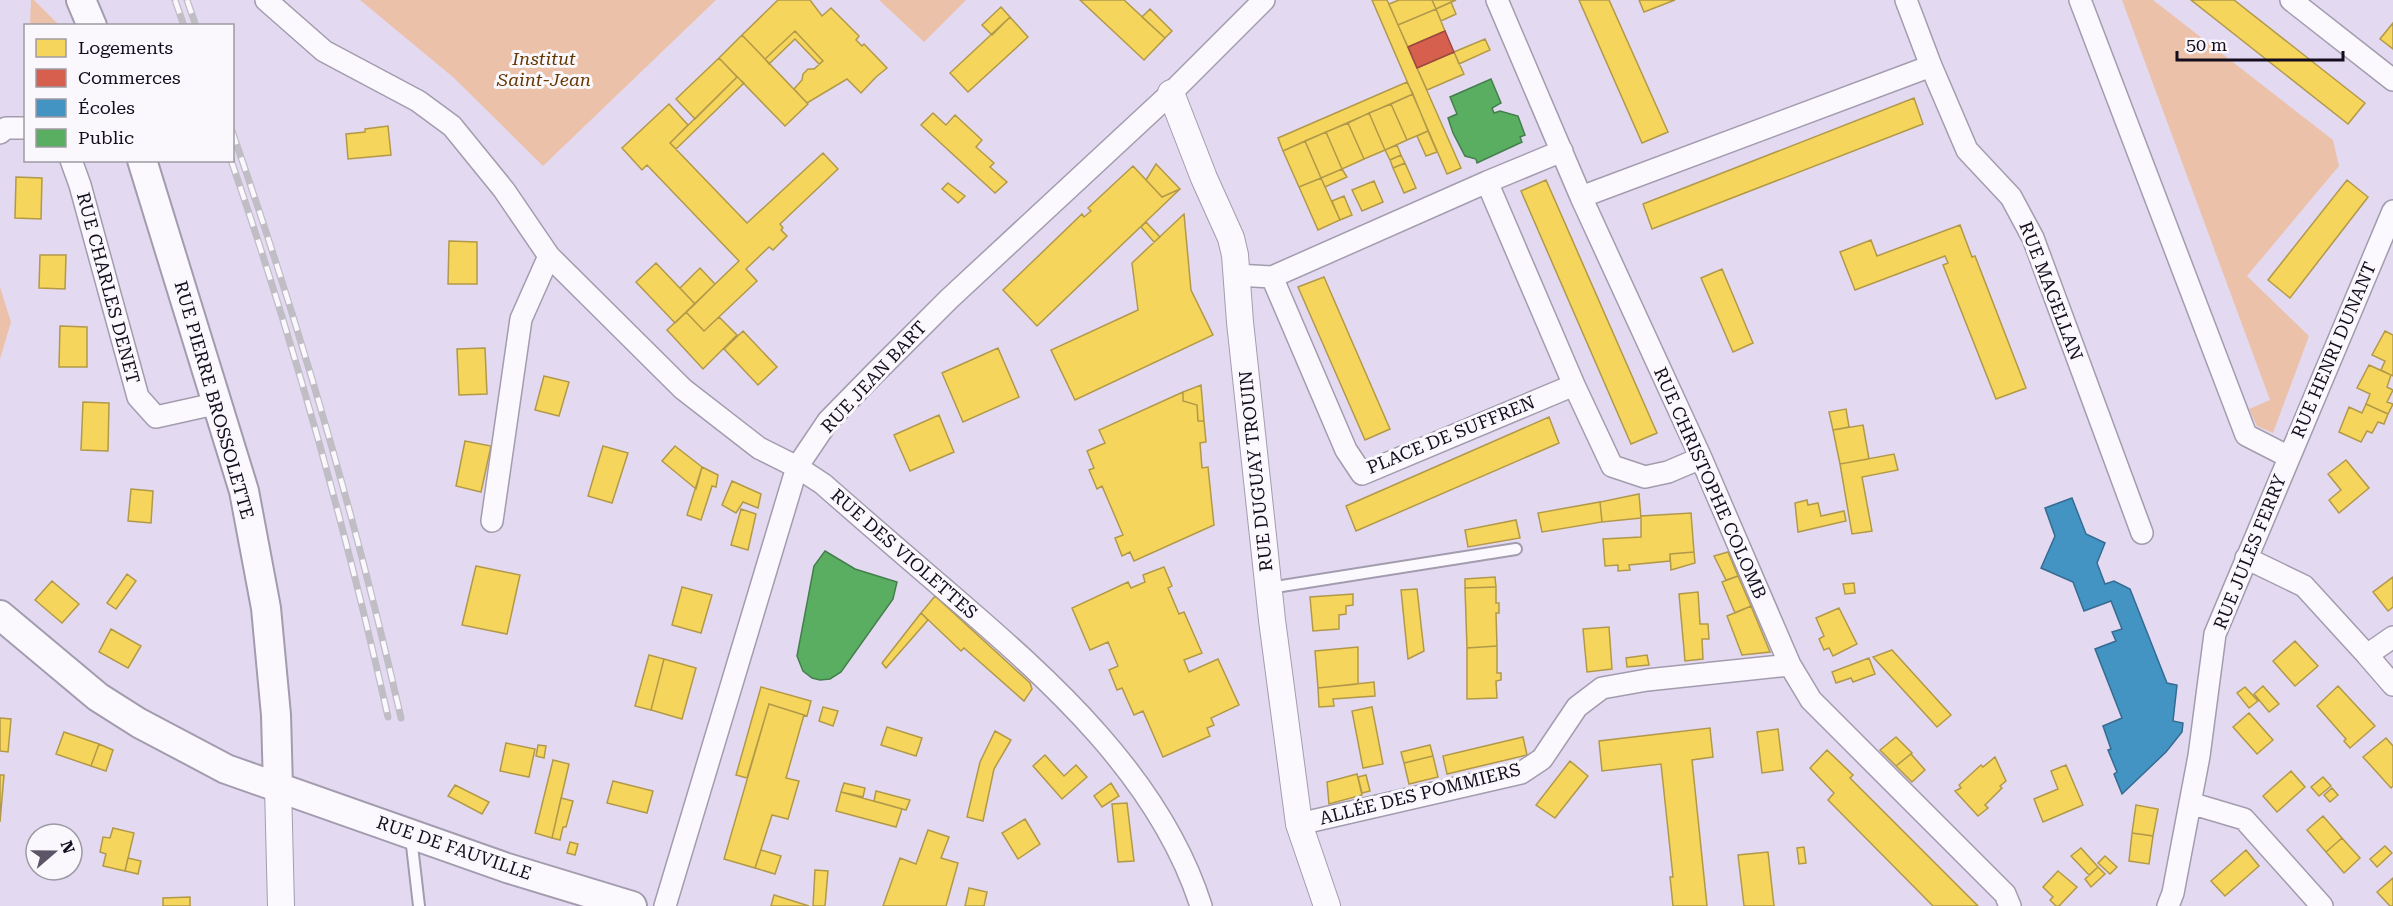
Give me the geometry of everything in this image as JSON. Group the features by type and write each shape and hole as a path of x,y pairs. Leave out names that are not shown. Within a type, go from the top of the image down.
{"main road":[{"name":"RUE PIERRE BROSSOLETTE","path":"143,162 219,403 244,491 266,608 276,715 278,787"},
{"name":"RUE DE FAUVILLE","path":"0,615 98,697 139,723 226,769 507,868 632,906"}],"street":[{"name":"RUE DES VIOLETTES","path":"266,0 324,51 418,101 452,126 504,190 549,256 683,390 759,448 797,467 823,484 987,626 1083,717 1147,796 1192,878 1201,906"},
{"name":"RUE JEAN BART","path":"665,906 797,467 828,422 933,315 1171,93 1264,0"},
{"name":"RUE CHRISTOPHE COLOMB","path":"1497,0 1581,197 1701,458 1790,665 1811,700 2005,894 2010,906"},
{"name":"RUE MAGELLAN","path":"1906,0 1930,66 1966,150 2012,197 2033,238 2142,533"},
{"name":"RUE JULES FERRY","path":"2080,0 2246,435 2289,457 2215,634 2210,686 2190,803 2173,893 2168,906"},
{"path":"2291,0 2393,80"},
{"path":"1581,197 1930,66"},
{"name":"RUE DUGUAY TROUIN","path":"1171,93 1231,238 1235,255 1269,588 1299,824 1327,906"},
{"path":"0,133 6,128 24,128"},
{"path":"1236,275 1272,277 1562,151"},
{"name":"RUE CHARLES DENET","path":"72,162 138,397 156,417 219,403"},
{"path":"1487,182 1574,385 1612,466 1645,477 1668,472 1701,458"},
{"name":"RUE HENRI DUNANT","path":"2289,457 2393,211"},
{"path":"492,521 521,319 549,256"},
{"name":"PLACE DE SUFFREN","path":"1272,277 1346,450 1362,474 1574,385"},
{"path":"2246,558 2304,586 2393,684"},
{"path":"2367,655 2393,637"},
{"name":"ALLÉE DES POMMIERS","path":"1299,824 1521,773 1542,759 1577,707 1602,688 1647,680 1790,665"},
{"path":"278,787 281,906"},
{"path":"2190,803 2244,819 2322,906"},
{"name":"RUE DUGUAY TROUIN","path":"1310,858 1334,906"}],"lane":[{"path":"1269,588 1516,549"},
{"path":"411,834 419,906"}],"green space":[{"path":"31,0 34,0 58,24 30,24"},
{"name":"Institut Saint-Jean","path":"360,0 716,0 543,166 454,78"},
{"path":"879,0 966,0 924,42"},
{"path":"2122,0 2153,0 2333,140 2339,166 2247,276 2309,336 2273,433 2257,426 2249,409 2270,400"},
{"path":"0,287 11,322 0,359"}],"building: Logements":[{"path":"778,0 810,0 822,16 831,8 859,36 856,40 862,46 864,44 887,68 861,93 847,79 807,103 794,89 808,69 814,69 823,61 795,31 765,59 742,35"},
{"path":"1080,0 1124,0 1165,38 1144,60"},
{"path":"1372,0 1387,0 1461,168 1447,174"},
{"path":"1399,0 1432,0 1436,9 1398,25 1389,4"},
{"path":"1432,0 1456,0 1436,9"},
{"path":"1579,0 1609,0 1668,132 1642,143"},
{"path":"1639,0 1675,0 1644,12"},
{"path":"2191,0 2234,0 2365,103 2348,124"},
{"path":"1451,2 1456,14 1441,21 1436,9"},
{"path":"1001,7 1010,17 992,35 982,25"},
{"path":"1150,9 1172,31 1165,38 1142,17"},
{"path":"1436,9 1445,31 1408,47 1398,25"},
{"path":"1010,17 1028,37 968,92 950,73"},
{"path":"2393,23 2393,49 2380,39"},
{"path":"795,31 823,61 819,64 795,39 769,64 765,59"},
{"path":"742,35 808,104 785,126 719,58"},
{"path":"1485,39 1490,50 1459,64 1454,52"},
{"path":"1454,52 1464,74 1427,90 1417,68"},
{"path":"719,58 737,77 695,119 676,99"},
{"path":"737,77 744,83 676,149 670,143"},
{"path":"1407,82 1413,94 1283,151 1278,138"},
{"path":"1413,94 1428,131 1407,140 1391,104"},
{"path":"1914,98 1923,124 1652,229 1643,204"},
{"path":"669,104 688,125 670,143 747,223 823,153 838,169 780,224 783,228 781,230 787,236 773,250 769,247 746,269 757,281 704,331 686,312 739,261 647,165 642,170 622,148"},
{"path":"1391,104 1407,140 1385,150 1369,113"},
{"path":"933,113 946,125 955,115 982,140 976,147 994,163 990,167 1007,182 995,193 921,125"},
{"path":"1369,113 1385,150 1364,159 1348,123"},
{"path":"1348,123 1364,159 1342,169 1326,132"},
{"path":"388,126 391,155 348,159 346,134"},
{"path":"1428,131 1437,152 1426,156 1417,136"},
{"path":"1326,132 1342,169 1321,178 1305,141"},
{"path":"1305,141 1321,178 1299,187 1283,151"},
{"path":"1397,145 1401,155 1390,160 1385,150"},
{"path":"1401,155 1405,163 1393,168 1390,160"},
{"path":"1405,163 1416,188 1404,193 1393,168"},
{"path":"1156,164 1180,189 1162,197 1146,180"},
{"path":"1133,166 1162,197 1180,189 1037,326 1003,290 1082,214 1084,217 1091,211 1088,208"},
{"path":"1342,169 1347,177 1325,187 1321,178"},
{"path":"16,177 42,178 41,219 15,218"},
{"path":"1321,178 1340,220 1318,230 1299,187"},
{"path":"1546,180 1657,433 1631,444 1521,191"},
{"path":"2347,180 2368,197 2290,298 2268,280"},
{"path":"1374,181 1383,202 1362,211 1352,190"},
{"path":"948,183 965,196 958,203 942,189"},
{"path":"1344,196 1352,215 1340,220 1332,201"},
{"path":"1184,214 1191,290 1213,335 1075,400 1051,350 1138,310 1132,263"},
{"path":"1146,222 1160,237 1154,242 1141,227"},
{"path":"1960,225 1972,257 1975,256 2026,388 1996,399 1943,265 1948,263 1945,256 1855,290 1840,252 1871,240 1877,256"},
{"path":"449,241 477,242 477,284 448,284"},
{"path":"40,255 66,255 65,289 39,288"},
{"path":"656,263 695,304 675,323 636,282"},
{"path":"700,268 715,284 695,304 680,288"},
{"path":"1722,269 1753,343 1733,352 1701,278"},
{"path":"1324,277 1390,429 1365,440 1298,287"},
{"path":"686,312 704,331 719,317 737,335 703,369 667,330"},
{"path":"60,326 87,327 87,367 59,367"},
{"path":"743,331 777,367 758,385 724,349"},
{"path":"2385,331 2393,335 2393,376 2381,370 2385,361 2372,355"},
{"path":"485,348 487,394 459,395 457,349"},
{"path":"998,348 1019,397 963,422 942,373"},
{"path":"2369,365 2391,375 2387,387 2393,390 2387,402 2393,404 2388,414 2366,404 2370,394 2357,388"},
{"path":"544,376 569,382 559,416 535,410"},
{"path":"1201,385 1204,421 1198,421 1197,405 1183,401 1183,392"},
{"path":"1183,392 1183,401 1197,405 1198,421 1204,421 1206,442 1200,443 1202,468 1208,467 1214,525 1134,561 1130,552 1122,556 1115,538 1123,535 1102,486 1097,489 1089,470 1094,468 1087,451 1105,443 1099,430"},
{"path":"83,402 109,403 108,451 81,450"},
{"path":"2366,404 2388,414 2384,424 2378,422 2372,433 2367,431 2361,442 2339,432 2349,407 2362,413"},
{"path":"1846,409 1849,427 1833,430 1829,412"},
{"path":"939,415 954,452 910,471 894,435"},
{"path":"1549,417 1559,443 1356,531 1346,506"},
{"path":"1863,425 1869,459 1840,464 1833,430"},
{"path":"465,441 491,446 481,492 456,486"},
{"path":"603,446 628,453 612,503 588,496"},
{"path":"675,446 702,467 696,489 662,461"},
{"path":"1894,454 1898,470 1862,477 1872,531 1852,534 1840,464"},
{"path":"2346,460 2369,488 2339,513 2329,500 2341,490 2328,474"},
{"path":"702,467 718,475 716,487 712,486 701,520 687,515"},
{"path":"732,481 761,494 758,508 743,502 736,513 722,505"},
{"path":"131,489 153,491 151,523 128,521"},
{"path":"1639,494 1641,518 1602,522 1600,502"},
{"path":"1807,500 1808,505 1818,503 1821,516 1844,511 1846,521 1798,532 1795,503"},
{"path":"1600,502 1602,522 1542,532 1538,513"},
{"path":"741,509 756,514 748,550 731,545"},
{"path":"1691,513 1694,552 1670,554 1670,561 1629,565 1630,570 1618,571 1618,565 1605,566 1603,539 1641,537 1641,516"},
{"path":"1516,520 1520,538 1468,547 1465,530"},
{"path":"1694,552 1695,563 1671,570 1670,554"},
{"path":"1728,552 1738,576 1726,580 1714,556"},
{"path":"476,566 520,575 507,634 462,625"},
{"path":"1164,567 1172,586 1168,588 1179,614 1184,612 1202,653 1184,660 1189,672 1218,659 1239,705 1211,718 1214,725 1207,728 1210,736 1163,757 1143,711 1134,715 1122,688 1117,690 1109,670 1118,666 1108,642 1090,650 1072,608 1128,582 1131,588 1145,582 1143,575"},
{"path":"127,574 136,581 116,609 107,603"},
{"path":"1738,576 1751,606 1735,613 1722,582"},
{"path":"1495,577 1496,587 1465,588 1465,579"},
{"path":"2393,577 2393,607 2388,611 2373,592"},
{"path":"52,581 79,604 62,623 35,600"},
{"path":"1854,583 1855,593 1845,594 1843,584"},
{"path":"682,587 712,595 701,633 672,625"},
{"path":"1496,587 1496,603 1499,603 1499,613 1496,613 1497,646 1467,648 1465,588"},
{"path":"1417,589 1424,651 1408,659 1401,590"},
{"path":"1698,592 1700,624 1708,624 1709,639 1702,639 1703,659 1685,661 1679,594"},
{"path":"1353,594 1353,605 1346,606 1346,614 1339,615 1339,629 1313,631 1310,597"},
{"path":"935,596 1030,683 1032,689 1024,701 964,648 961,651 921,613"},
{"path":"1751,606 1770,652 1742,655 1727,616"},
{"path":"1839,608 1857,644 1833,656 1829,648 1824,650 1819,639 1824,636 1816,618"},
{"path":"921,613 928,620 886,668 882,663"},
{"path":"1609,627 1612,669 1587,672 1583,629"},
{"path":"111,629 141,646 128,668 99,652"},
{"path":"2295,641 2318,666 2295,686 2273,661"},
{"path":"1497,646 1497,673 1501,673 1501,680 1496,681 1497,698 1467,699 1467,648"},
{"path":"1358,647 1358,684 1318,688 1315,651"},
{"path":"1892,650 1951,715 1937,727 1873,657"},
{"path":"649,655 664,659 651,710 635,706"},
{"path":"1647,655 1649,665 1627,667 1626,658"},
{"path":"1869,658 1875,674 1853,682 1851,678 1836,683 1832,672"},
{"path":"664,659 696,668 682,719 651,710"},
{"path":"1374,682 1375,696 1333,699 1334,706 1319,707 1318,688"},
{"path":"2263,686 2279,704 2269,712 2254,694"},
{"path":"2338,686 2375,726 2350,748 2344,741 2346,739 2317,706"},
{"path":"761,687 811,701 807,716 769,704 747,778 736,775"},
{"path":"2245,687 2258,701 2249,708 2237,693"},
{"path":"769,704 804,715 786,778 799,781 788,819 772,815 755,868 724,859"},
{"path":"823,707 838,711 833,726 819,721"},
{"path":"1372,707 1383,764 1363,768 1352,711"},
{"path":"2249,713 2273,740 2257,754 2233,727"},
{"path":"0,718 11,719 8,752 0,751"},
{"path":"887,727 922,738 916,756 881,745"},
{"path":"1710,728 1713,757 1692,760 1707,906 1673,906 1670,877 1673,877 1661,764 1602,771 1599,741"},
{"path":"1778,729 1783,770 1762,773 1757,732"},
{"path":"995,731 1011,740 994,769 983,821 967,817 980,762"},
{"path":"64,732 99,744 91,766 56,754"},
{"path":"1523,737 1527,755 1447,774 1443,756"},
{"path":"1896,737 1912,753 1896,766 1880,750"},
{"path":"2386,738 2393,746 2393,786 2391,788 2363,757"},
{"path":"506,743 535,749 529,777 500,771"},
{"path":"99,744 113,750 106,771 91,766"},
{"path":"538,745 546,746 544,758 536,756"},
{"path":"1430,745 1433,756 1404,763 1401,752"},
{"path":"1827,750 1853,775 1850,778 1978,906 1933,906 1828,800 1834,793 1810,768"},
{"path":"1911,754 1925,770 1912,782 1896,766"},
{"path":"1045,755 1064,776 1076,765 1087,777 1062,799 1033,766"},
{"path":"1433,756 1438,777 1409,784 1404,763"},
{"path":"1995,757 2006,781 1985,805 1988,808 1978,816 1955,791 1961,788 1959,785 1981,765 1983,767"},
{"path":"553,760 569,764 552,838 535,833"},
{"path":"1570,761 1588,776 1555,818 1536,805"},
{"path":"2066,765 2083,805 2043,822 2034,799 2058,789 2051,771"},
{"path":"2291,771 2305,787 2277,812 2263,796"},
{"path":"1357,774 1362,795 1329,804 1327,782"},
{"path":"0,775 4,775 0,822"},
{"path":"1366,775 1370,791 1362,793 1358,777"},
{"path":"2323,777 2331,786 2319,796 2311,787"},
{"path":"613,781 653,791 647,813 607,803"},
{"path":"844,783 865,788 863,797 841,792"},
{"path":"1111,783 1119,796 1102,807 1094,796"},
{"path":"455,785 489,802 482,814 448,796"},
{"path":"2332,788 2338,795 2330,802 2324,795"},
{"path":"876,791 910,800 906,810 874,801"},
{"path":"841,792 902,809 896,827 836,811"},
{"path":"561,798 573,801 560,840 552,838"},
{"path":"1127,803 1134,861 1118,862 1112,804"},
{"path":"2136,805 2158,809 2153,836 2132,833"},
{"path":"2323,816 2342,838 2326,852 2307,830"},
{"path":"1025,819 1040,844 1018,859 1002,833"},
{"path":"113,828 134,833 125,871 103,866 106,854 100,852 103,837 110,838"},
{"path":"928,830 949,837 941,858 958,863 946,906 883,906 900,858 916,864"},
{"path":"2132,833 2153,836 2149,864 2129,861"},
{"path":"2342,838 2360,858 2344,873 2326,852"},
{"path":"570,842 578,844 575,855 567,853"},
{"path":"2385,846 2392,853 2377,867 2370,859"},
{"path":"1804,847 1806,863 1799,864 1797,848"},
{"path":"2081,848 2098,867 2089,875 2071,856"},
{"path":"761,850 781,856 775,874 755,868"},
{"path":"2246,850 2259,866 2225,896 2211,881"},
{"path":"1768,852 1774,906 1744,906 1738,855"},
{"path":"2105,856 2117,867 2110,874 2098,863"},
{"path":"128,858 141,861 138,874 125,871"},
{"path":"2098,867 2105,874 2091,887 2085,879"},
{"path":"815,870 828,871 825,906 813,906"},
{"path":"2058,871 2077,887 2059,906 2056,906 2050,900 2053,897 2043,887"},
{"path":"2393,878 2393,906 2390,906 2377,892"},
{"path":"969,888 987,892 984,906 965,906"},
{"path":"774,895 809,906 771,906"},
{"path":"190,897 190,906 163,906 163,898"}],"building: Commerces":[{"path":"1445,31 1454,52 1417,68 1408,47"}],"building: Écoles":[{"path":"2072,498 2086,534 2105,543 2097,563 2105,584 2114,581 2130,589 2167,683 2177,685 2173,721 2183,723 2182,732 2166,752 2122,794 2114,774 2117,772 2108,750 2111,749 2103,726 2122,718 2095,649 2116,641 2112,632 2122,629 2111,601 2084,611 2073,582 2041,568 2055,536 2045,508"}],"building: Public":[{"path":"1491,79 1501,103 1492,108 1494,113 1500,111 1518,116 1525,135 1520,137 1522,142 1477,163 1476,159 1465,156 1453,133 1448,118 1457,114 1450,97"},
{"path":"825,551 855,569 897,582 893,599 841,672 830,679 820,680 812,678 803,671 797,656 814,566"}],"railway":[{"path":"175,0 183,24"},
{"path":"187,0 195,24"},
{"path":"234,137 325,422 365,569 401,718"},
{"path":"232,162 276,298 317,437 355,576 388,717"}]}
